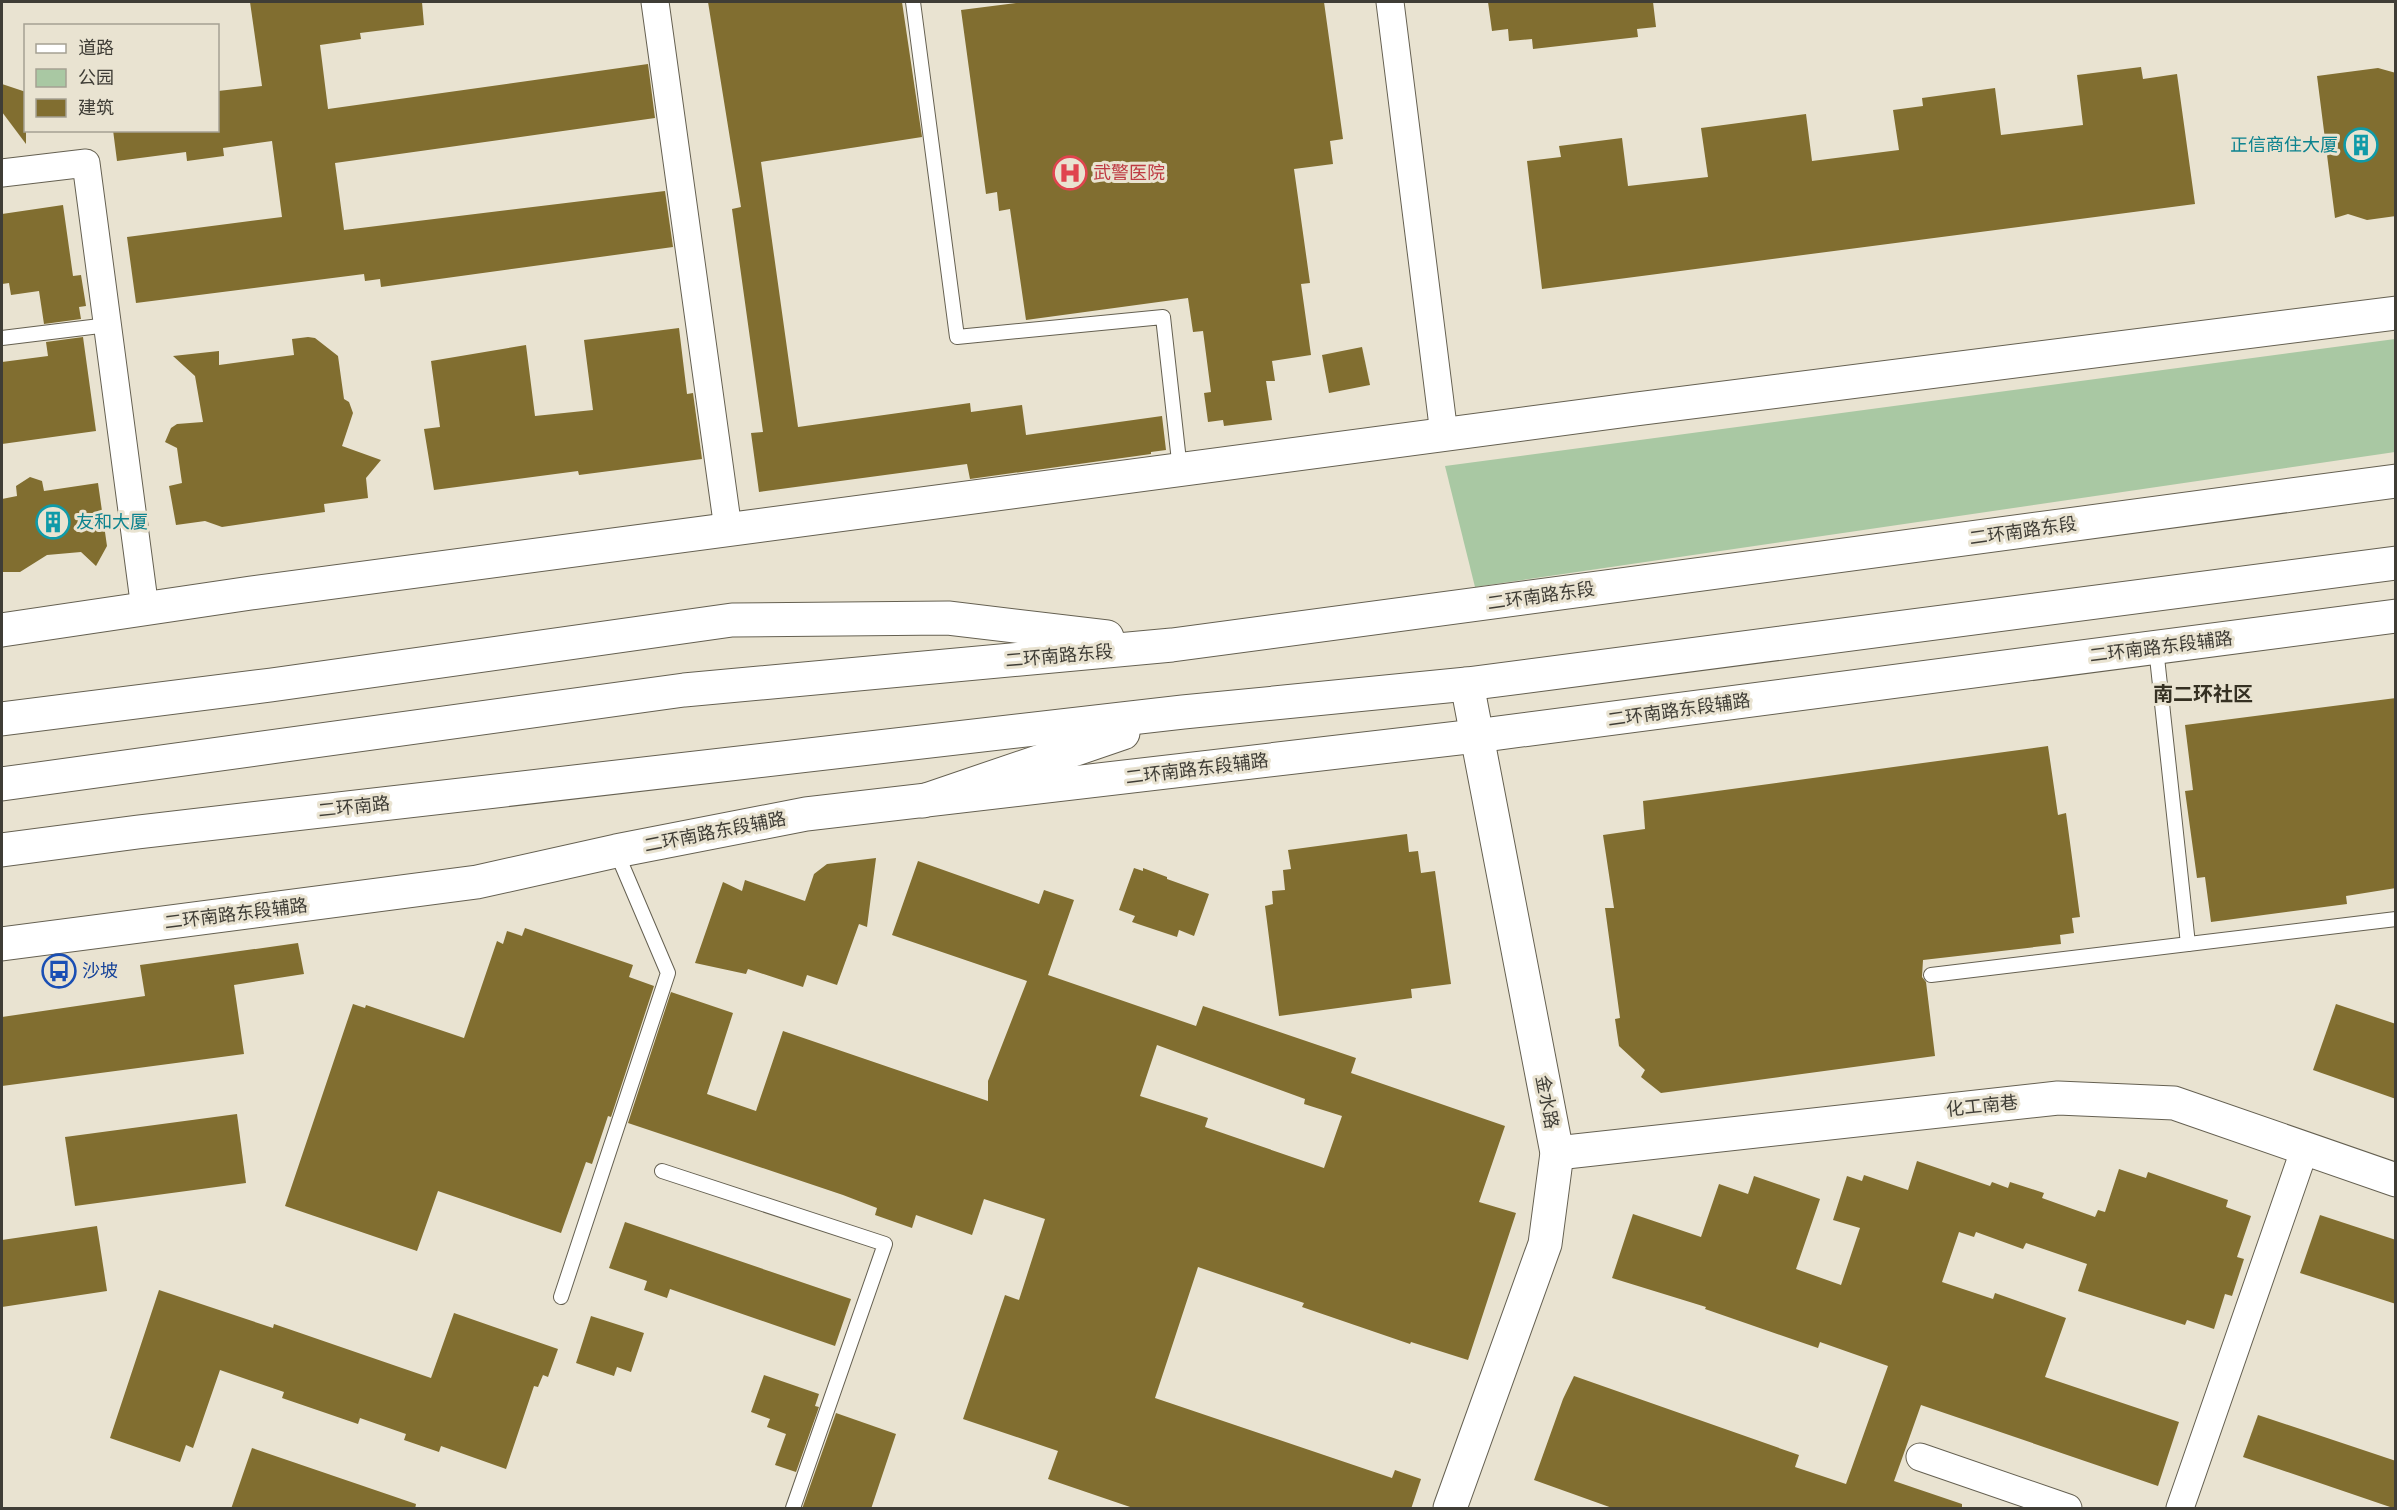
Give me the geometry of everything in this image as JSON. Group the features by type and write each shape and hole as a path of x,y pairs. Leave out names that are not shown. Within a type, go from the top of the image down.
{"main road":[{"path":"2,630 251,592 1444,434 2396,313"},
{"name":"二环南路东段","path":"2,784 684,690 1172,645 2396,481"},
{"path":"923,801 1184,712 1467,684 2396,563"},
{"name":"二环南路东段辅路","path":"2,944 477,882 616,851 806,814 1476,736 2396,616"},
{"path":"2,719 271,685 732,620 948,618 1172,645"},
{"name":"金水路","path":"1450,1509 1545,1244 1557,1154 1467,684"},
{"name":"二环南路","path":"2,850 138,832 1184,712"},
{"path":"2,866 138,832"},
{"name":"化工南巷","path":"1557,1154 2058,1098 2174,1102 2396,1180"}],"street":[{"path":"655,2 728,529"},
{"path":"1390,2 1444,434"},
{"path":"2,173 86,163 145,609"},
{"path":"2181,1509 2305,1148"},
{"path":"1920,1457 2068,1509"}],"lane":[{"path":"913,2 957,337 1163,317 1180,470"},
{"path":"2,338 108,326"},
{"path":"2156,647 2188,944"},
{"path":"561,1298 668,973 616,851"},
{"path":"1931,975 2396,919"},
{"path":"662,1171 885,1244 793,1509"}],"green space":[{"path":"2395,339 2395,452 1475,587 1445,466"}],"building":[{"path":"250,2 422,2 424,25 360,33 361,39 320,45 328,109 648,64 655,118 335,163 344,230 665,191 673,247 381,287 380,279 365,281 364,274 136,303 127,237 282,217 272,141 223,148 224,156 187,161 186,152 117,161 113,132 219,132 219,91 262,86"},
{"path":"708,2 902,2 922,137 761,162 798,427 970,403 971,412 1022,405 1026,435 1162,416 1166,450 970,479 967,464 759,492 751,433 763,432 732,209 741,207"},
{"path":"1023,2 1324,2 1343,139 1330,141 1333,164 1294,169 1310,283 1301,284 1311,355 1272,361 1275,381 1266,381 1272,420 1224,426 1223,420 1208,422 1204,393 1211,392 1203,331 1193,332 1188,298 1026,320 1010,209 999,211 997,192 986,194 961,10"},
{"path":"1488,2 1653,2 1656,27 1637,29 1638,37 1533,49 1532,39 1509,41 1508,29 1492,31"},
{"path":"2141,67 2143,79 2177,74 2195,204 1542,289 1527,161 1561,157 1559,146 1622,138 1628,186 1708,177 1701,128 1806,114 1812,161 1899,150 1893,110 1923,106 1922,98 1995,88 2001,135 2083,125 2077,75"},
{"name":"正信商住大厦","path":"2378,68 2396,73 2396,216 2367,220 2348,214 2335,218 2317,76"},
{"path":"2,84 24,91 26,144 2,112"},
{"path":"63,205 73,276 81,275 86,306 79,307 81,319 44,324 39,291 11,295 9,283 2,284 2,214"},
{"path":"679,328 687,394 693,393 702,459 579,475 578,471 434,490 424,429 440,427 431,361 526,345 535,416 593,410 584,340"},
{"path":"83,337 96,431 2,444 2,362 48,356 46,342"},
{"path":"315,338 338,356 344,399 349,402 353,413 342,446 381,460 366,478 368,498 324,504 325,512 222,527 205,521 176,525 169,486 182,483 177,448 165,442 171,428 177,424 203,422 195,376 173,356 219,351 219,365 294,355 292,339"},
{"path":"1362,347 1370,385 1329,393 1322,355"},
{"name":"友和大厦","path":"30,477 42,481 44,491 98,483 107,546 96,566 81,552 47,555 20,572 2,572 2,499 17,496 16,486"},
{"path":"2396,698 2396,888 2346,896 2347,904 2211,922 2205,877 2197,878 2185,791 2193,790 2185,725"},
{"path":"2048,746 2058,815 2066,813 2080,917 2072,918 2074,933 2060,935 2061,944 1923,960 1922,977 1926,982 1935,1056 1661,1093 1641,1077 1645,1070 1619,1046 1615,1019 1620,1018 1605,908 1614,908 1603,835 1645,829 1643,801"},
{"path":"1407,834 1409,852 1418,851 1421,873 1435,871 1451,984 1411,989 1412,998 1279,1016 1265,906 1273,904 1272,891 1285,890 1283,870 1291,869 1288,850"},
{"path":"876,858 867,927 859,924 837,985 807,975 803,987 748,969 746,974 695,963 723,882 742,891 745,880 805,901 814,874 827,864"},
{"path":"918,861 1039,904 1044,890 1074,900 1048,975 1196,1026 1203,1006 1356,1058 1351,1073 1505,1126 1479,1202 1516,1213 1468,1360 1411,1342 1410,1344 1302,1307 1304,1303 1198,1267 1155,1398 1392,1478 1395,1470 1421,1479 1411,1509 1136,1509 1048,1479 1058,1451 963,1419 1005,1295 1019,1300 1045,1219 984,1199 972,1235 916,1215 912,1228 875,1215 877,1208 843,1195 628,1123 671,992 733,1013 707,1094 756,1111 783,1031 988,1101 988,1081 1027,981 892,935","holes":["1157,1045 1305,1099 1304,1104 1342,1116 1324,1168 1205,1127 1208,1118 1140,1096"]},
{"path":"1134,868 1143,871 1143,868 1209,894 1194,936 1179,930 1177,937 1132,922 1135,916 1119,910"},
{"path":"525,928 633,965 629,977 654,986 611,1117 608,1116 592,1164 586,1162 561,1233 438,1191 417,1251 285,1206 353,1004 365,1008 366,1005 464,1038 497,941 503,944 507,931 522,936"},
{"path":"298,943 304,974 234,985 244,1054 2,1086 2,1017 145,996 140,965"},
{"path":"2336,1004 2396,1024 2396,1099 2313,1070"},
{"path":"237,1114 246,1183 75,1206 65,1137"},
{"path":"1917,1161 1990,1186 1992,1182 2008,1188 2010,1182 2044,1193 2042,1198 2095,1217 2098,1210 2105,1212 2119,1169 2146,1178 2148,1172 2228,1200 2226,1207 2251,1216 2237,1257 2244,1259 2232,1296 2225,1294 2214,1329 2187,1320 2185,1325 2078,1291 2087,1264 2026,1243 2023,1249 1976,1232 1974,1237 1959,1232 1942,1282 1993,1299 1995,1293 2066,1318 2045,1377 2179,1422 2158,1486 1921,1405 1894,1481 1962,1504 1962,1509 1615,1509 1534,1480 1563,1399 1574,1376 1799,1455 1795,1467 1846,1484 1888,1366 1820,1342 1818,1348 1705,1309 1706,1307 1612,1278 1633,1214 1701,1237 1719,1184 1748,1194 1754,1176 1820,1199 1796,1269 1841,1285 1860,1228 1833,1220 1847,1176 1862,1181 1864,1175 1908,1190"},
{"path":"2320,1215 2396,1240 2396,1304 2300,1273"},
{"path":"625,1222 851,1299 835,1346 670,1289 667,1298 644,1290 647,1281 609,1268"},
{"path":"97,1226 107,1291 2,1307 2,1240"},
{"path":"159,1290 273,1328 274,1324 431,1378 454,1313 558,1349 548,1377 543,1375 538,1387 534,1386 506,1469 441,1446 439,1452 404,1440 406,1434 360,1418 358,1424 282,1398 284,1392 220,1370 193,1448 186,1445 180,1462 110,1438"},
{"path":"591,1316 644,1333 631,1372 617,1367 614,1376 576,1363"},
{"path":"764,1375 819,1394 815,1406 819,1407 796,1472 775,1465 786,1434 767,1427 770,1419 751,1412"},
{"path":"836,1413 896,1434 871,1509 802,1509"},
{"path":"2258,1415 2396,1461 2396,1509 2243,1457"},
{"path":"252,1448 416,1504 415,1509 231,1509"}],"place":[{"name":"正信商住大厦","path":"2361,145"},
{"name":"武警医院","path":"1070,173"},
{"name":"友和大厦","path":"53,522"},
{"name":"沙坡","path":"59,971"}],"district":[{"name":"南二环社区","path":"2203,694"}]}
